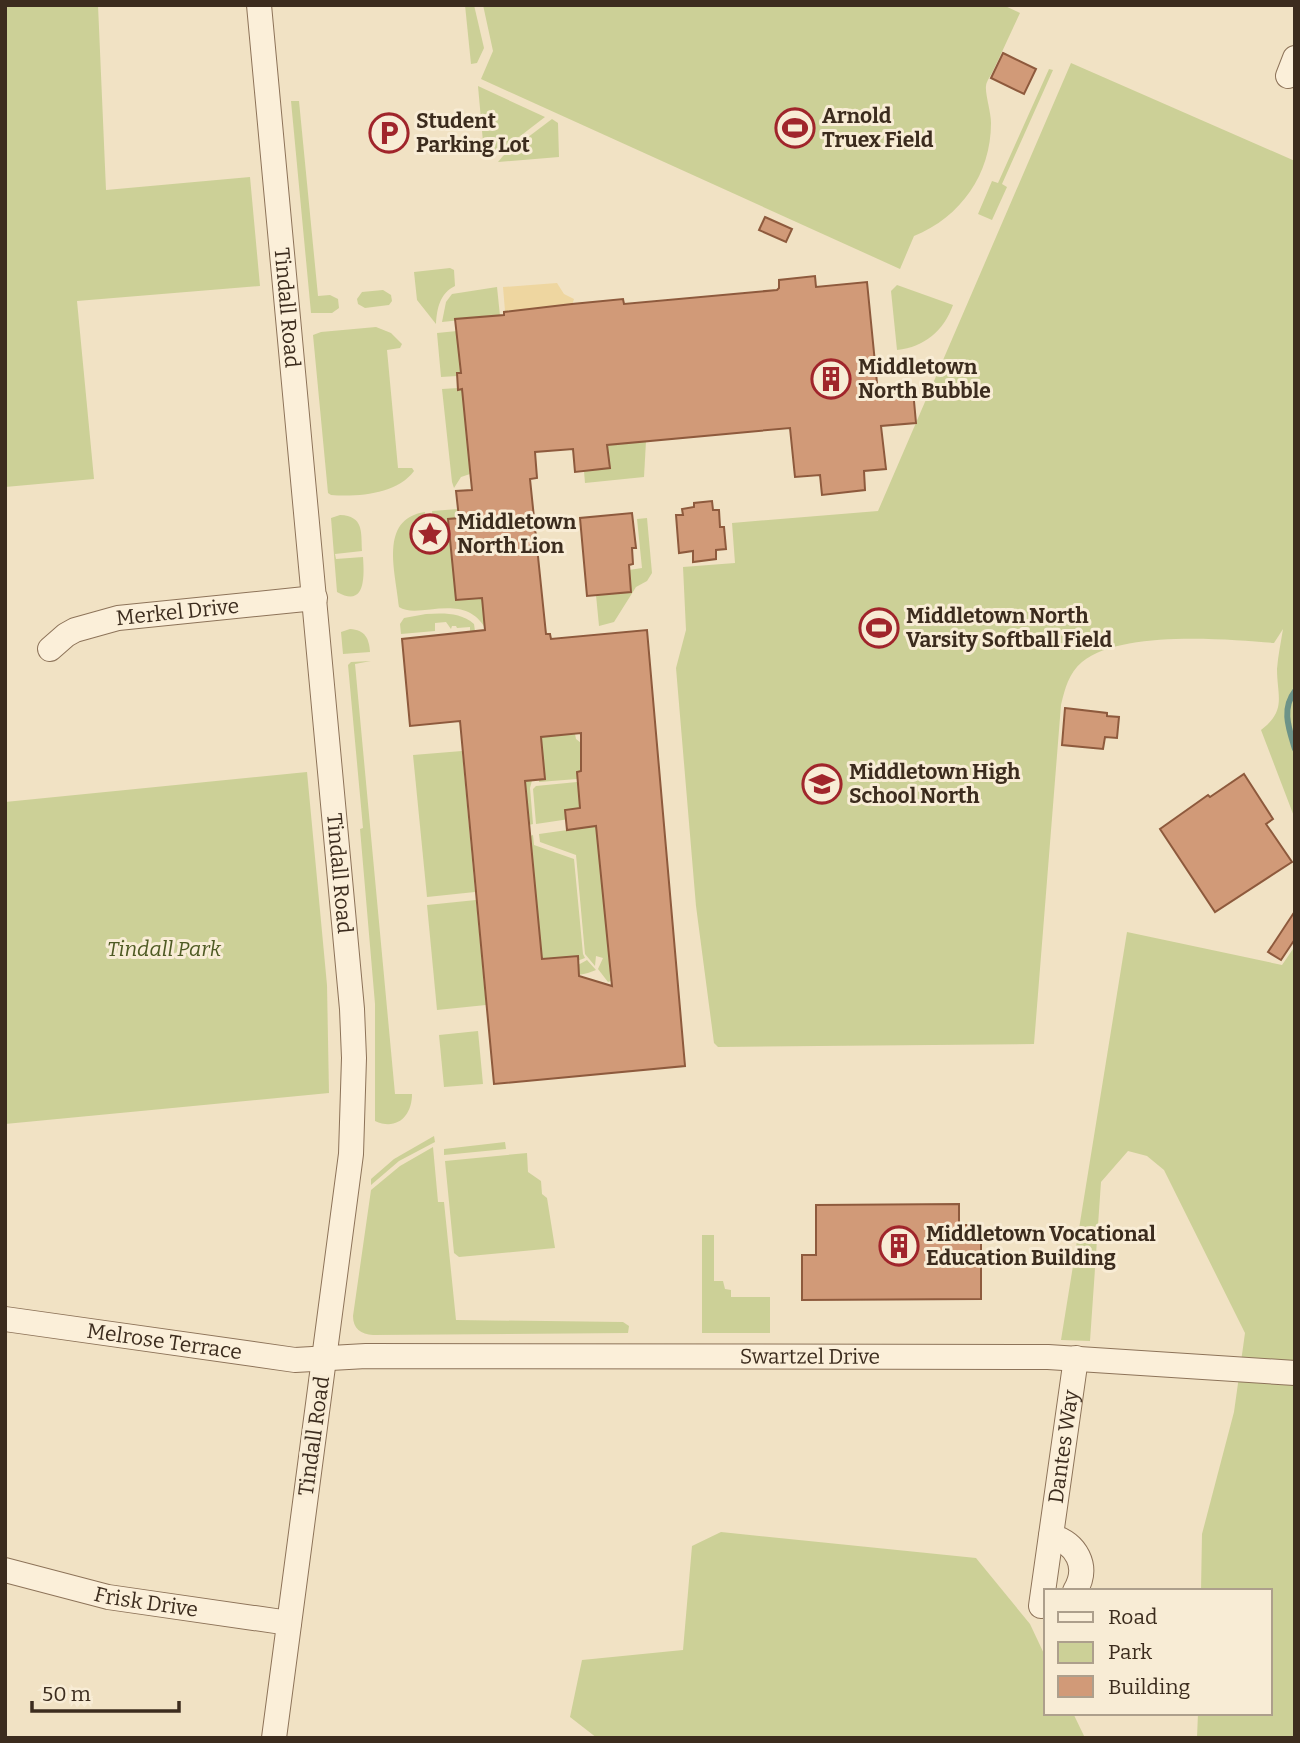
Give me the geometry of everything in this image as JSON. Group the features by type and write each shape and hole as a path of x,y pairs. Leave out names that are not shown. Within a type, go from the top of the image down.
{"street":[{"name":"Tindall Road","path":"259,5 315,598 352,1009 354,1058 351,1154 274,1738"},
{"name":"Merkel Drive","path":"50,649 75,630 118,618 315,598"},
{"name":"Melrose Terrace","path":"5,1319 295,1360 325,1359"},
{"name":"Swartzel Drive","path":"325,1359 366,1356 1076,1358 1295,1373"},
{"name":"Dantes Way","path":"1044,1605 1041,1606 1076,1358"},
{"path":"1051,1536 1070,1545 1077,1554 1081,1565 1081,1579 1076,1589"},
{"name":"Frisk Drive","path":"5,1570 108,1597 289,1623"}],"green space":[{"path":"5,5 98,5 106,190 250,177 260,286 77,301 94,479 5,487"},
{"path":"465,5 474,5 484,48 477,63 471,64"},
{"path":"483,5 1003,5 1020,13 986,84 991,119 990,142 979,176 970,192 946,218 914,236 900,269 481,79 493,51"},
{"path":"1071,63 1295,161 1295,819 1261,730 1274,716 1279,702 1277,669 1283,629 1274,643 1175,639 1122,645 1099,652 1082,662 1074,671 1061,705 1034,1044 718,1047 714,1043 696,906 676,668 686,630 683,567 735,563 732,523 878,511"},
{"path":"1049,69 1053,70 1002,184 1007,187 992,220 978,214 992,181 998,183"},
{"path":"478,86 545,117 497,154 484,153"},
{"path":"291,101 299,101 318,296 330,295 338,299 339,308 332,313 311,313"},
{"path":"552,119 558,123 559,157 498,162 503,156"},
{"path":"450,268 454,270 455,286 440,302 436,324 417,300 414,272"},
{"path":"897,285 953,305 932,336 916,345 897,350 891,291"},
{"path":"497,287 500,316 442,322 446,302 452,294"},
{"path":"383,290 391,295 392,301 389,305 365,308 358,304 357,299 362,292"},
{"path":"376,327 391,333 402,344 400,348 387,350 398,468 412,468 414,471 407,479 388,489 365,494 331,495 328,493 313,335"},
{"path":"457,331 461,373 457,373 457,376 441,377 437,333"},
{"path":"442,389 462,390 470,474 461,477 454,488"},
{"path":"646,441 644,477 585,483 582,448"},
{"path":"458,509 475,517 448,520 456,600 482,598 485,628 476,617 465,611 441,608 418,611 399,607 393,549 395,536 401,525 410,517 425,512 426,521 420,522 421,539 441,538 439,521 433,521 432,511"},
{"path":"340,515 353,518 360,526 362,551 335,554 336,559 363,557 362,587 354,596 337,592 331,518"},
{"path":"647,518 652,573 647,581 636,587 614,622 599,626 596,595 631,591 629,570 642,568 637,519"},
{"path":"426,614 463,617 474,624 475,631 470,631 470,627 452,626 451,629 446,622 435,623 435,631 401,634 400,624 404,618"},
{"path":"350,629 365,636 370,652 343,654 341,632"},
{"path":"371,661 355,664 395,1094 412,1094 406,1115 402,1120 390,1124 375,1121 375,1004 348,665 351,662"},
{"path":"575,734 581,743 596,815 536,824 533,789 536,786 577,782 577,779 539,782 539,779 545,778 541,746 530,788 533,824 529,825 521,739"},
{"path":"462,751 475,892 427,897 413,755"},
{"name":"Tindall Park","path":"307,772 327,985 329,1093 5,1124 5,802"},
{"path":"596,826 611,981 608,982 598,969 603,958 596,956 595,966 585,954 576,855 540,842 539,834"},
{"path":"533,835 534,845 574,859 585,958 577,961 578,965 587,960 596,970 570,976 543,975 530,836"},
{"path":"476,900 486,1005 437,1010 427,905"},
{"path":"1127,932 1282,965 1295,946 1295,1738 1197,1738 1198,1715 1272,1715 1272,1589 1201,1589 1202,1534 1234,1412 1245,1333 1164,1170 1147,1156 1128,1151 1101,1182 1090,1341 1061,1340"},
{"path":"478,1031 483,1084 444,1087 439,1035"},
{"path":"434,1136 435,1142 399,1161 371,1185 371,1179 394,1159"},
{"path":"505,1142 506,1149 444,1155 444,1149"},
{"path":"433,1147 438,1202 444,1202 456,1320 623,1322 629,1326 628,1333 373,1335 358,1330 353,1316 371,1190 400,1166"},
{"path":"527,1153 528,1172 541,1181 542,1194 547,1198 555,1248 459,1257 454,1253 445,1161"},
{"path":"702,1235 714,1235 714,1281 723,1281 725,1289 731,1290 731,1297 770,1297 770,1333 702,1333"},
{"path":"721,1532 976,1558 1030,1624 1044,1654 1044,1715 1074,1715 1085,1738 597,1738 570,1717 582,1660 683,1650 692,1546"}],"sand":[{"path":"557,283 564,294 574,299 572,305 505,311 503,287"}],"building":[{"path":"1003,53 1036,69 1024,94 991,78"},
{"path":"765,217 792,229 786,242 759,230"},
{"path":"815,276 816,287 867,282 878,393 913,390 916,423 881,426 886,469 864,471 865,490 822,495 820,475 795,477 790,428 607,445 610,468 575,472 573,449 535,452 537,478 530,479 546,634 550,634 551,639 647,630 685,1066 494,1084 460,721 410,726 402,639 485,630 482,598 456,600 448,519 459,518 456,491 472,490 462,389 458,390 457,373 461,373 455,319 623,299 624,304 777,290 779,280","holes":["581,733 581,771 577,772 580,808 565,810 567,830 596,826 612,986 579,976 578,956 542,959 525,781 545,779 541,737"]},
{"path":"712,501 713,510 719,510 720,527 724,527 726,549 716,550 716,559 693,562 693,551 679,553 676,515 683,515 682,509 694,507 694,503"},
{"path":"632,513 636,548 632,548 633,564 629,565 631,592 587,596 580,518"},
{"path":"1065,708 1119,717 1117,738 1105,737 1103,749 1062,745"},
{"path":"1244,774 1273,819 1266,824 1292,862 1215,912 1160,829 1208,795 1210,797"},
{"path":"1295,911 1295,939 1281,960 1268,952"},
{"name":"Middletown Vocational Education Building","path":"959,1204 959,1225 981,1225 981,1299 802,1300 802,1255 816,1255 816,1205"}],"waterway":[{"path":"1295,691 1287,712 1295,749"}],"place":[{"name":"Arnold Truex Field","path":"795,128"},
{"name":"Student Parking Lot","path":"389,133"},
{"name":"Middletown North Bubble","path":"831,379"},
{"name":"Middletown North Lion","path":"430,534"},
{"name":"Middletown North Varsity Softball Field","path":"879,628"},
{"name":"Middletown High School North","path":"822,784"},
{"name":"Middletown Vocational Education Building","path":"899,1246"}]}
